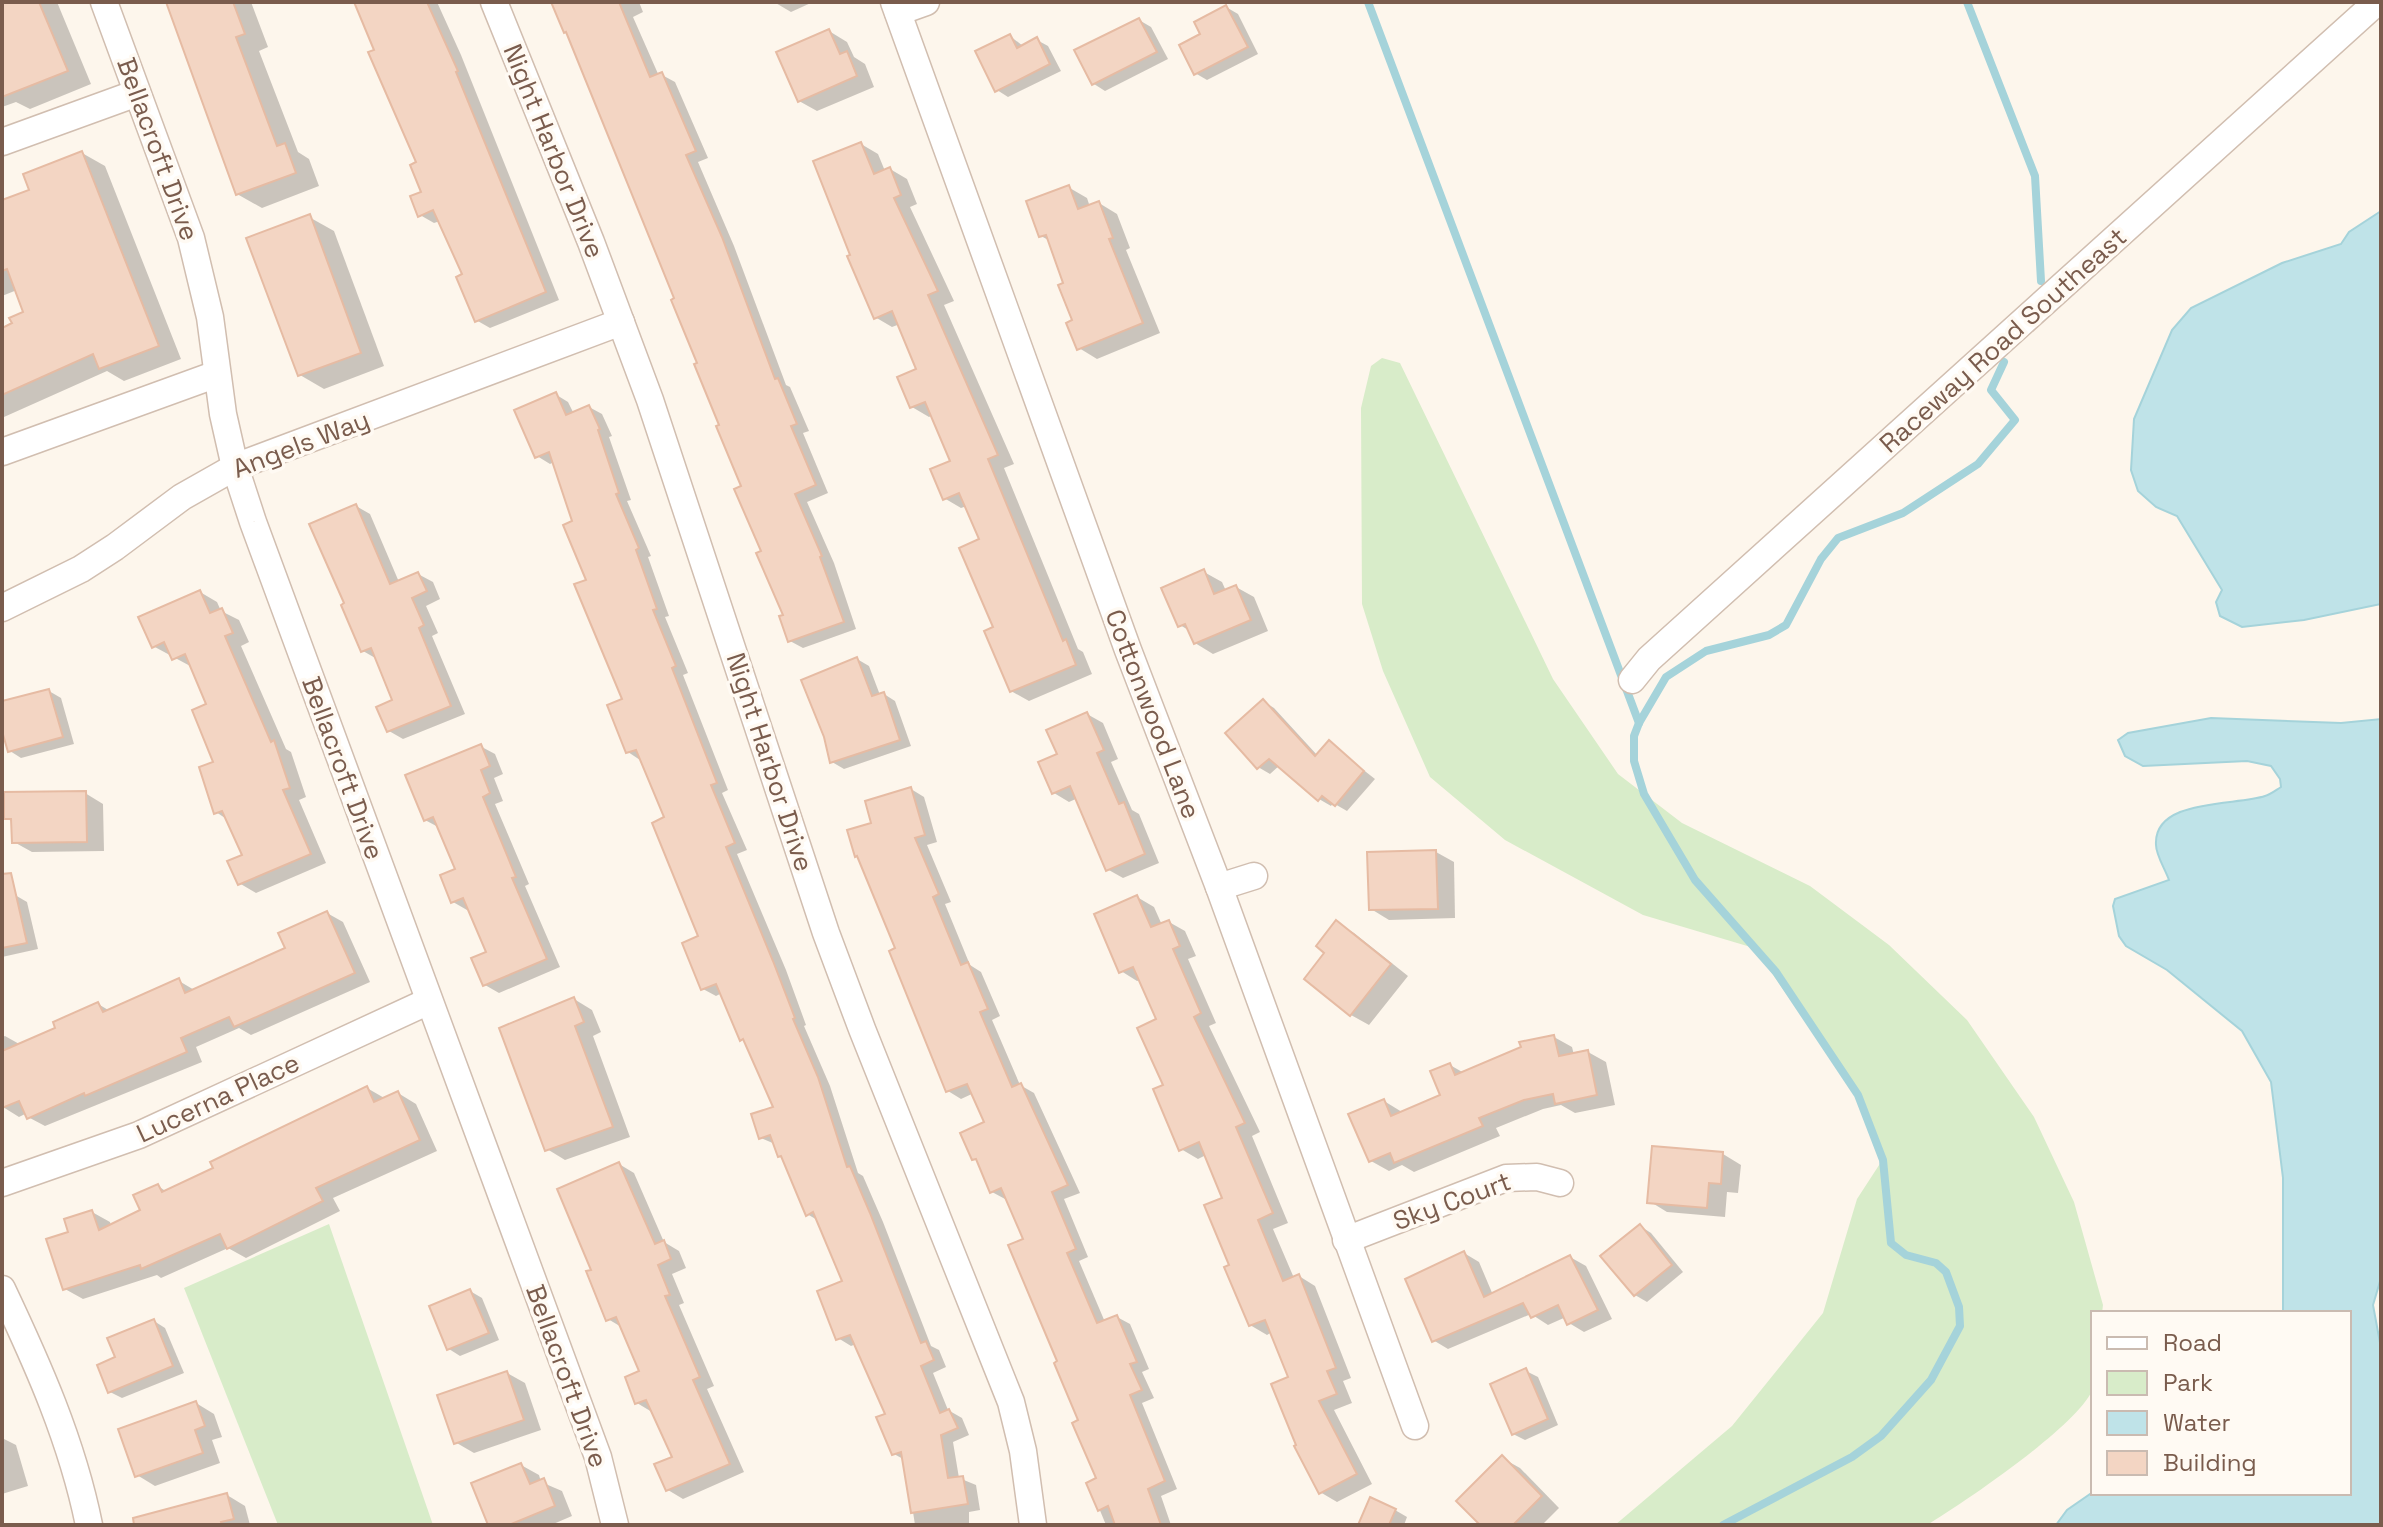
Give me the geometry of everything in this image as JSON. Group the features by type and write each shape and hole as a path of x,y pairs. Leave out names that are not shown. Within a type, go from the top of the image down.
{"street":[{"name":"Bellacroft Drive","path":"104,2 191,238 208,304 223,414 235,467 253,522 598,1457 615,1525"},
{"name":"Night Harbor Drive","path":"494,2 621,322 683,497 826,933 1011,1402 1023,1451 1033,1525"},
{"path":"896,7 926,2"},
{"name":"Raceway Road Southeast","path":"1632,680 1649,659 2377,2"},
{"name":"Cottonwood Lane","path":"896,7 1128,650 1219,887 1415,1426"},
{"path":"2,142 137,93"},
{"name":"Angels Way","path":"2,608 81,569 182,497 235,467 621,322"},
{"path":"2,452 217,374"},
{"path":"1219,887 1254,876"},
{"name":"Lucerna Place","path":"2,1183 139,1135 429,1001"},
{"name":"Sky Court","path":"1346,1240 1506,1178 1537,1177 1560,1183"},
{"path":"2,1289 61,1423 75,1462 89,1525"}],"green space":[{"path":"1382,358 1400,363 1553,679 1618,774 1682,823 1810,886 1889,945 1967,1020 2034,1117 2074,1202 2103,1305 2102,1311 2091,1311 2091,1391 2084,1403 2045,1441 1992,1482 1927,1525 1615,1525 1732,1426 1823,1313 1857,1199 1883,1159 1858,1095 1754,948 1643,915 1505,840 1430,777 1383,671 1362,604 1361,408 1371,366"},
{"path":"329,1224 433,1525 278,1525 184,1288"}],"water":[{"path":"2381,211 2381,604 2304,620 2242,627 2220,616 2216,602 2222,590 2177,516 2156,507 2138,491 2131,470 2134,419 2172,330 2191,308 2282,263 2341,244 2349,232"},
{"path":"2211,718 2341,723 2381,719 2381,1278 2373,1305 2381,1348 2381,1525 2056,1525 2067,1510 2091,1493 2351,1495 2351,1311 2283,1311 2283,1178 2271,1082 2242,1031 2167,970 2126,946 2119,936 2113,906 2115,899 2169,880 2156,845 2159,830 2168,819 2198,807 2271,794 2281,787 2280,779 2271,766 2247,761 2143,766 2125,756 2118,740 2128,733"}],"building":[{"path":"2,2 39,2 68,71 2,97"},
{"path":"166,2 233,2 245,34 236,37 277,146 285,143 296,173 236,195"},
{"path":"354,2 427,2 458,71 546,292 475,322 456,277 462,274 433,210 418,217 410,196 421,192 410,165 416,162 368,52 374,50"},
{"path":"551,2 619,2 650,77 662,72 696,151 686,155 722,237 775,379 778,378 797,424 791,426 816,485 795,494 822,556 844,622 788,642 779,616 783,615 756,553 761,551 734,489 741,486 671,300 674,298"},
{"path":"1226,5 1248,47 1194,75 1179,45 1200,34 1194,22"},
{"path":"1139,18 1157,52 1092,85 1074,50"},
{"path":"829,29 840,54 847,51 857,76 798,102 776,52"},
{"path":"1010,34 1017,48 1037,37 1050,64 995,92 975,51"},
{"path":"861,142 874,174 890,167 901,195 894,198 938,291 928,295 998,455 988,459 1063,641 1066,639 1076,665 1010,692 984,631 993,627 959,548 979,539 959,493 943,500 930,469 950,461 925,402 910,408 897,377 916,369 892,311 874,319 847,256 850,255 813,161"},
{"path":"82,151 159,346 99,369 93,354 2,395 2,328 12,323 9,318 23,312 7,269 2,271 2,200 29,190 23,174"},
{"path":"1069,185 1078,209 1099,201 1113,238 1109,239 1143,323 1077,350 1066,323 1072,320 1058,285 1063,283 1046,235 1039,237 1026,201"},
{"path":"310,214 361,353 298,376 246,238"},
{"path":"556,392 566,415 589,405 600,429 619,493 616,494 639,548 636,550 657,609 653,610 676,666 672,668 717,783 711,785 735,843 726,847 818,1077 847,1167 850,1166 870,1213 921,1343 926,1341 934,1360 921,1366 940,1413 949,1409 958,1428 941,1435 948,1478 963,1476 968,1504 911,1513 901,1452 892,1455 876,1417 885,1414 850,1335 836,1340 817,1291 842,1281 813,1212 806,1216 770,1135 759,1139 751,1114 773,1107 716,984 701,990 682,943 698,936 652,823 664,817 636,750 626,753 607,705 622,699 574,584 586,580 563,525 572,521 549,452 535,458 514,410"},
{"path":"356,504 390,584 418,572 427,591 412,598 424,625 419,628 451,706 387,732 376,707 392,700 371,648 361,652 341,605 344,603 309,524"},
{"path":"1204,569 1214,594 1236,585 1251,620 1194,644 1185,624 1178,627 1161,588"},
{"path":"200,590 210,613 222,608 233,633 225,636 271,742 274,740 290,788 283,790 311,854 238,885 227,861 242,855 222,811 214,814 199,767 213,762 192,710 206,704 185,654 172,660 164,642 152,648 138,617"},
{"path":"857,657 872,696 884,692 900,740 830,763 824,737 801,680"},
{"path":"49,689 63,737 8,752 2,731 2,701"},
{"path":"1263,699 1315,756 1329,740 1364,771 1335,806 1322,796 1318,801 1269,759 1257,769 1225,733"},
{"path":"1087,712 1104,750 1097,753 1119,804 1124,802 1145,854 1106,871 1070,786 1052,794 1038,762 1057,754 1046,730"},
{"path":"481,744 490,766 481,770 490,793 483,797 516,877 512,878 547,959 483,986 471,958 486,952 463,898 451,903 440,875 455,869 433,817 424,821 405,775"},
{"path":"911,787 925,835 915,838 939,894 933,897 961,965 968,962 988,1009 980,1012 1012,1087 1021,1083 1068,1185 1052,1192 1076,1249 1067,1253 1097,1323 1117,1315 1137,1362 1130,1364 1142,1390 1130,1395 1165,1481 1148,1489 1161,1525 1115,1525 1108,1506 1098,1511 1086,1483 1096,1478 1072,1423 1078,1420 1054,1363 1057,1361 1008,1245 1023,1239 1001,1188 990,1193 976,1159 972,1160 960,1133 984,1122 967,1084 946,1092 889,951 895,948 855,857 847,830 871,823 865,801"},
{"path":"86,791 87,842 12,843 11,819 4,819 4,792"},
{"path":"1436,850 1438,909 1369,910 1367,852"},
{"path":"11,873 27,943 2,948 2,874"},
{"path":"1137,895 1151,927 1169,920 1180,946 1173,949 1201,1013 1194,1017 1245,1123 1236,1127 1273,1213 1258,1220 1283,1281 1299,1274 1336,1368 1327,1371 1337,1394 1319,1401 1357,1474 1319,1494 1294,1446 1271,1384 1288,1377 1265,1320 1249,1326 1224,1267 1229,1265 1204,1205 1222,1198 1199,1142 1179,1151 1153,1089 1163,1085 1137,1028 1156,1019 1133,967 1119,973 1094,914"},
{"path":"327,911 355,973 234,1027 229,1017 181,1038 187,1052 27,1119 19,1101 2,1108 2,1051 55,1028 53,1022 98,1002 103,1012 179,978 185,993 285,948 278,933"},
{"path":"1336,920 1391,964 1350,1016 1304,979 1324,953 1316,946"},
{"path":"574,997 584,1022 575,1026 613,1127 545,1151 499,1028"},
{"path":"1554,1035 1559,1056 1588,1050 1597,1095 1555,1104 1553,1094 1524,1100 1479,1118 1483,1126 1394,1163 1390,1153 1369,1162 1348,1114 1384,1099 1391,1116 1440,1095 1430,1071 1450,1063 1455,1075 1521,1047 1519,1042"},
{"path":"367,1086 374,1102 398,1091 420,1140 316,1188 323,1201 227,1249 220,1234 141,1269 140,1265 63,1290 46,1239 68,1232 64,1219 92,1210 99,1230 140,1210 133,1195 158,1184 162,1192 213,1168 210,1162"},
{"path":"1652,1146 1723,1152 1721,1184 1709,1183 1707,1208 1647,1203"},
{"path":"619,1162 655,1244 664,1240 671,1259 658,1265 670,1295 665,1296 700,1377 693,1380 730,1464 666,1491 654,1464 672,1457 646,1400 635,1404 625,1377 639,1371 616,1317 606,1321 586,1271 591,1270 557,1189"},
{"path":"1640,1224 1672,1265 1634,1296 1600,1256"},
{"path":"1464,1251 1484,1297 1570,1255 1598,1310 1567,1325 1558,1305 1531,1318 1523,1303 1432,1342 1405,1279"},
{"path":"470,1289 489,1333 447,1350 429,1306"},
{"path":"154,1319 173,1366 108,1393 97,1365 115,1357 107,1338"},
{"path":"1526,1368 1548,1419 1512,1435 1490,1384"},
{"path":"507,1371 524,1420 454,1444 437,1395"},
{"path":"196,1401 205,1426 195,1430 203,1453 135,1477 118,1429"},
{"path":"1502,1455 1542,1496 1513,1525 1480,1525 1456,1501"},
{"path":"521,1463 530,1484 544,1478 555,1506 509,1525 488,1525 471,1483"},
{"path":"227,1493 234,1519 221,1522 222,1525 134,1525 133,1518"},
{"path":"1370,1497 1396,1509 1389,1525 1358,1525"}],"waterway":[{"path":"1368,2 1639,723"},
{"path":"1967,2 2035,176 2041,281"},
{"path":"1723,1525 1852,1457 1881,1436 1931,1380 1960,1326 1959,1307 1946,1272 1936,1263 1906,1255 1891,1243 1883,1160 1858,1095 1776,972 1695,880 1644,794 1634,761 1634,736 1666,677 1706,651 1769,635 1786,625 1821,559 1838,538 1903,513 1978,464 2015,420 1991,390 2004,362"}]}
